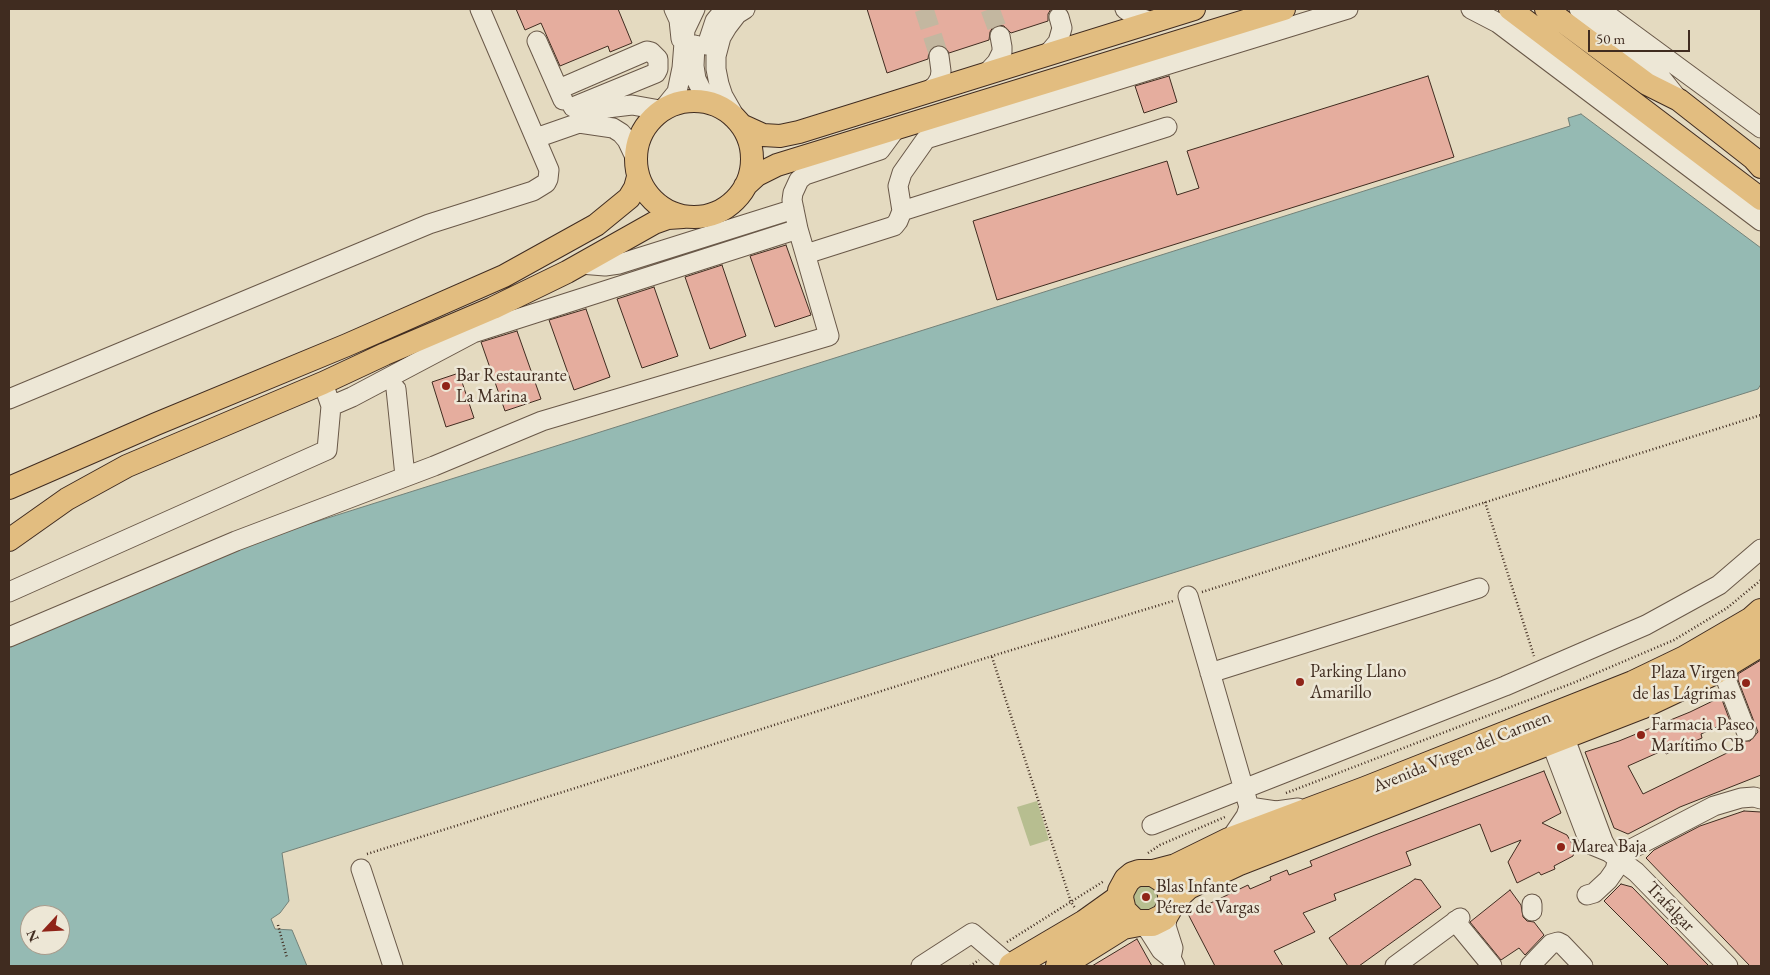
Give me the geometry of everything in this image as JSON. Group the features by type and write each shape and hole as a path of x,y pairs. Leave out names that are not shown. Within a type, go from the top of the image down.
{"highway":[{"name":"Avenida Virgen del Carmen","path":"1170,908 1175,898 1188,886 1556,721 1685,659 1752,620 1761,612"},
{"name":"Avenida Virgen del Carmen","path":"1153,873 1176,867 1228,842 1324,805 1556,721 1641,706 1715,671 1761,643"},
{"path":"1059,966 1123,926 1152,923 1159,921 1170,908 1172,898 1168,885 1153,873 1139,873 1123,885 1120,898 1123,911 1133,921 1140,924"},
{"path":"1014,965 1085,923 1120,898"}],"main road":[{"path":"9,488 156,424 347,345 504,276 596,225 629,198 635,188 636,149 643,131 652,117 662,109 680,101 690,99 726,113 763,135 780,136 799,132 1194,9"},
{"path":"9,540 67,499 126,466 323,383 385,354 493,308 580,264 654,223 668,218 699,217 714,214 732,202 757,175 776,165 1284,9"},
{"path":"1510,9 1761,199"},
{"path":"1546,9 1647,84 1679,100 1758,162"},
{"path":"726,113 746,133 751,154 751,165 745,186"},
{"path":"637,168 648,196 655,203 673,214 683,217"}],"street":[{"path":"9,399 429,224 533,191 546,183 549,170 480,9"},
{"path":"674,9 679,20 683,48"},
{"path":"576,115 588,114 607,108 632,106 662,109 677,92 682,68 685,30 695,9"},
{"path":"710,9 699,27 696,39 694,66 696,79 699,87 726,113"},
{"path":"725,9 715,21 706,52 706,70 713,97 726,113"},
{"path":"726,113 716,69 716,56 721,37 727,27 737,14 745,9"},
{"path":"1110,35 1120,23 1122,17 1120,9"},
{"path":"1125,9 1137,17 1152,22"},
{"path":"806,254 894,226 898,221 901,205 898,186 902,173 926,139 1348,9"},
{"path":"1471,9 1498,23 1761,221"},
{"path":"1579,9 1640,55 1679,100"},
{"path":"1599,9 1761,128"},
{"path":"1047,54 1058,42 1062,28 1059,17"},
{"path":"985,74 997,62 1002,52 1000,36"},
{"path":"537,41 564,101 576,115 613,128 628,140 637,168"},
{"path":"536,138 656,73 658,59 647,50 558,89"},
{"path":"928,92 936,85 940,78 939,56"},
{"path":"658,69 682,68"},
{"path":"9,637 236,541 434,466 542,421 829,336 798,229 793,193 799,180 805,175 880,150 897,127"},
{"path":"901,205 1006,178 1168,127"},
{"path":"580,264 605,266 619,264 794,210"},
{"path":"331,406 473,334 798,229"},
{"path":"9,592 327,450 331,406 323,383"},
{"path":"396,389 405,476"},
{"path":"1152,825 1243,789 1549,678 1718,585 1761,549"},
{"path":"1210,673 1479,588"},
{"path":"1188,596 1249,806 1246,816 1228,842"},
{"path":"1734,660 1727,671 1727,682 1729,692 1746,731"},
{"path":"1694,681 1713,681 1729,692 1737,690 1747,698"},
{"name":"Trafalgar","path":"1556,721 1586,834 1592,845 1613,855 1636,872 1728,966"},
{"path":"1592,898 1615,870 1613,855 1633,848 1714,806 1759,796"},
{"path":"1249,806 1276,811 1324,805"},
{"path":"362,862 393,966"},
{"path":"1170,908 1166,926 1173,948 1173,962"},
{"path":"1395,966 1457,920 1492,966"},
{"path":"1140,924 1150,931 1161,950 1173,962"},
{"path":"920,966 972,933 1006,962 1014,965"},
{"path":"1530,966 1551,944 1560,940 1583,966"}],"path":[{"path":"362,862 992,656 1761,415"},
{"path":"1485,502 1534,658 1549,678 1556,721"},
{"path":"992,656 1071,902 1085,923"},
{"path":"278,925 287,958"}],"green space":[{"path":"1037,801 1049,840 1030,846 1017,807"},
{"path":"1137,886 1154,886 1159,898 1156,907 1152,910 1142,911 1134,905 1132,893"}],"water":[{"path":"1581,114 1761,248 1761,384 1758,389 282,853 289,901 280,913 271,919 275,929 292,930 307,966 9,966 9,643 239,546 1570,126 1568,118"}],"building":[{"path":"516,9 618,9 632,43 610,52 608,46 560,66 541,23 525,30"},
{"path":"867,9 1051,9 1048,14 1048,21 1011,33 1004,26 998,25 993,27 990,32 989,40 949,53 944,46 937,45 929,51 928,59 887,73"},
{"path":"1169,76 1177,102 1144,113 1135,86"},
{"path":"1428,76 1454,157 997,300 973,221 1167,161 1177,195 1199,188 1187,151"},
{"path":"786,245 811,315 775,327 750,256"},
{"path":"722,265 746,336 710,349 685,277"},
{"path":"654,287 678,356 642,368 617,299"},
{"path":"586,309 610,377 574,390 549,320"},
{"path":"517,331 541,399 505,411 481,342"},
{"path":"459,373 474,418 446,427 432,382"},
{"path":"1761,660 1761,775 1680,807 1628,834 1614,828 1585,752 1619,741 1721,697 1730,721 1701,734 1702,738 1666,754 1664,750 1628,766 1643,794 1729,752 1728,750 1742,741 1750,741 1758,732 1738,680 1738,674"},
{"path":"1544,771 1561,813 1542,823 1567,835 1575,849 1573,856 1554,866 1555,869 1541,875 1539,872 1517,883 1508,862 1521,840 1491,852 1480,824 1406,852 1411,865 1334,894 1336,900 1303,913 1315,932 1274,951 1283,966 1215,966 1188,914 1248,885 1250,889 1271,880 1270,877 1287,870 1289,875 1312,866 1310,861"},
{"path":"1744,811 1761,812 1761,966 1750,966 1646,858 1654,850 1700,826"},
{"path":"1415,879 1421,880 1441,907 1359,966 1348,966 1329,938"},
{"path":"1621,884 1632,887 1709,966 1669,966 1604,901"},
{"path":"1510,890 1521,905 1523,917 1527,921 1534,922 1544,935 1525,955 1519,948 1501,960 1470,922"},
{"path":"1137,939 1152,966 1092,966"}],"tunnel":[{"path":"924,9 939,56"},
{"path":"990,9 1000,36"}],"place":[{"name":"Bar Restaurante La Marina","path":"446,386"},
{"name":"Parking Llano Amarillo","path":"1300,682"},
{"name":"Plaza Virgen de las Lágrimas","path":"1746,683"},
{"name":"Farmacia Paseo Marítimo CB","path":"1641,735"},
{"name":"Marea Baja","path":"1561,847"},
{"name":"Blas Infante Pérez de Vargas","path":"1146,897"}]}
